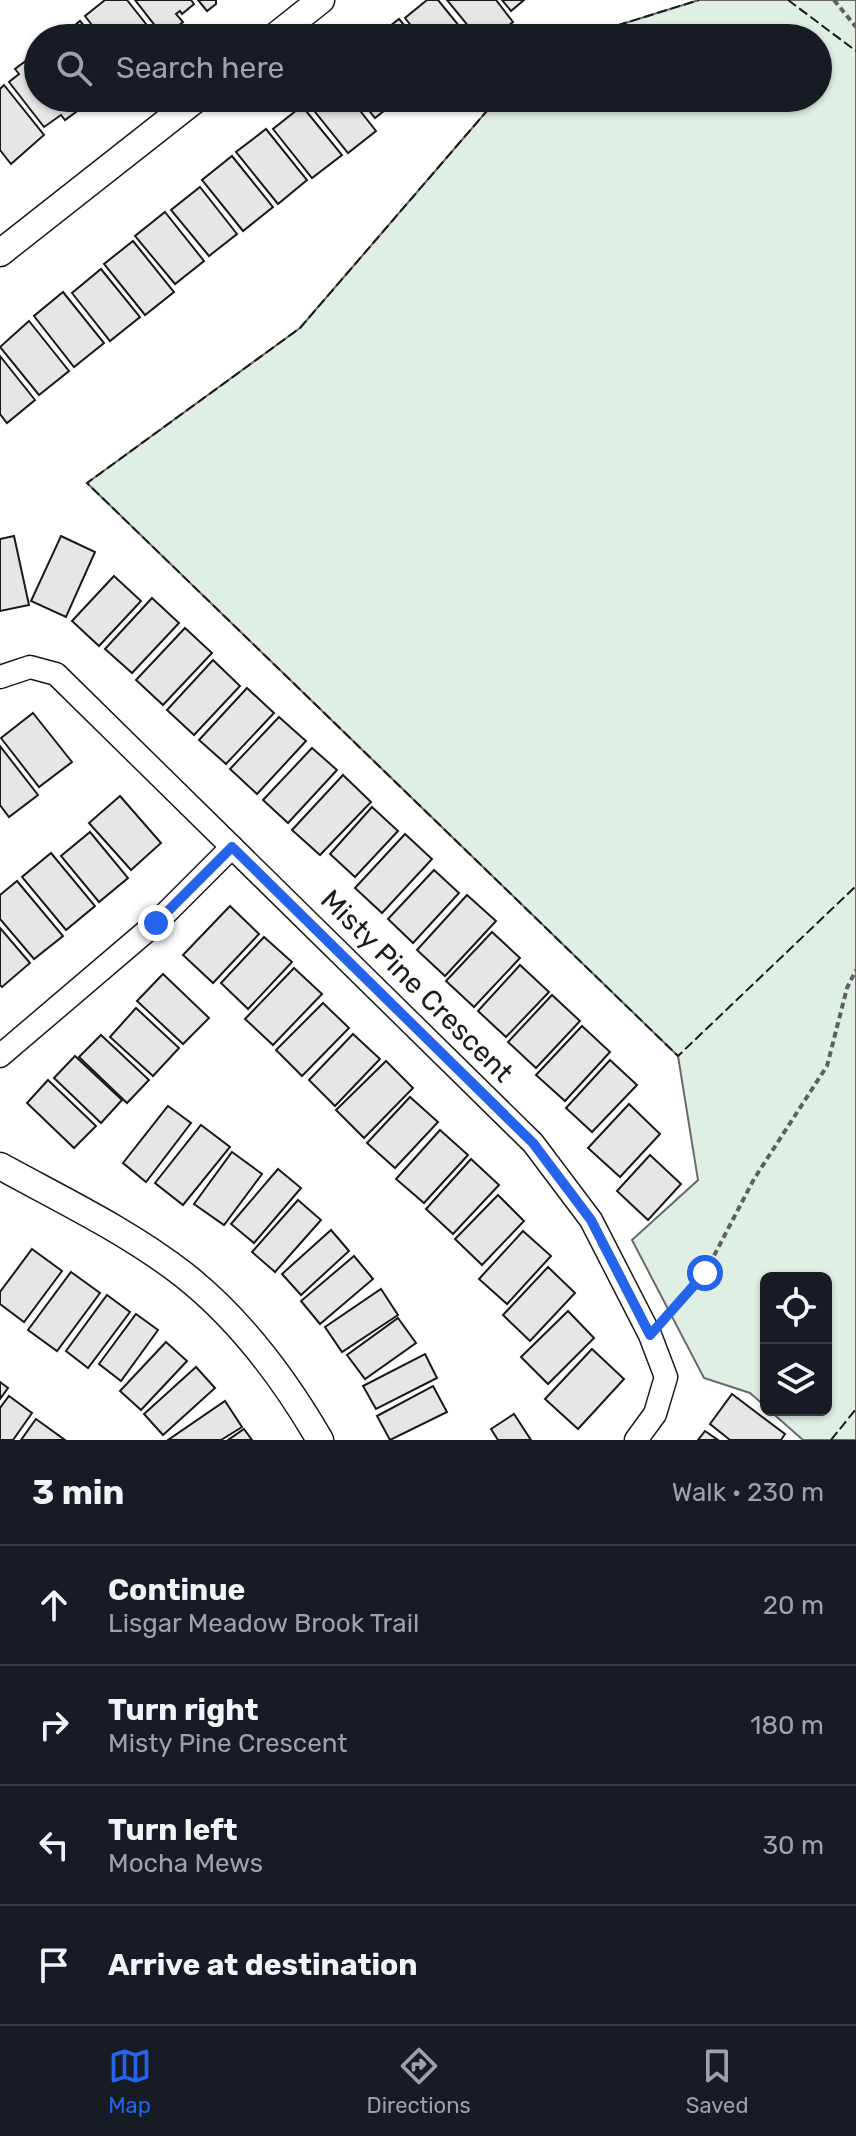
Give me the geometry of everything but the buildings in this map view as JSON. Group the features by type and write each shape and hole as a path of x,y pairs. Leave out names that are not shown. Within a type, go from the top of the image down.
{"street":[{"path":"291,24 321,0"},
{"path":"0,253 179,112"},
{"name":"Misty Pine Crescent","path":"0,677 30,667 56,674 533,1143 591,1220 650,1335 666,1377 655,1414 636,1440"},
{"path":"0,1056 156,923 232,847"},
{"path":"0,1166 127,1237 183,1275 244,1332 279,1376 320,1440"}],"path":[{"path":"834,0 856,27"},
{"path":"650,1335 705,1273 754,1179 827,1066 847,988 856,970"}],"green space":[{"path":"699,0 856,0 856,1440 803,1440 776,1416 832,1416 832,1272 760,1272 760,1402 750,1393 704,1378 632,1240 698,1180 678,1056 87,483 300,328 486,112 832,112 832,24 622,24"}],"fence":[{"path":"622,24 699,0"},
{"path":"788,0 820,24"},
{"path":"832,33 856,51"},
{"path":"486,112 300,328 87,483 678,1056 856,886"},
{"path":"831,1440 856,1409"}],"route":[{"path":"156,923 232,847 533,1143 564,1180 591,1220 650,1335 705,1273"}]}
